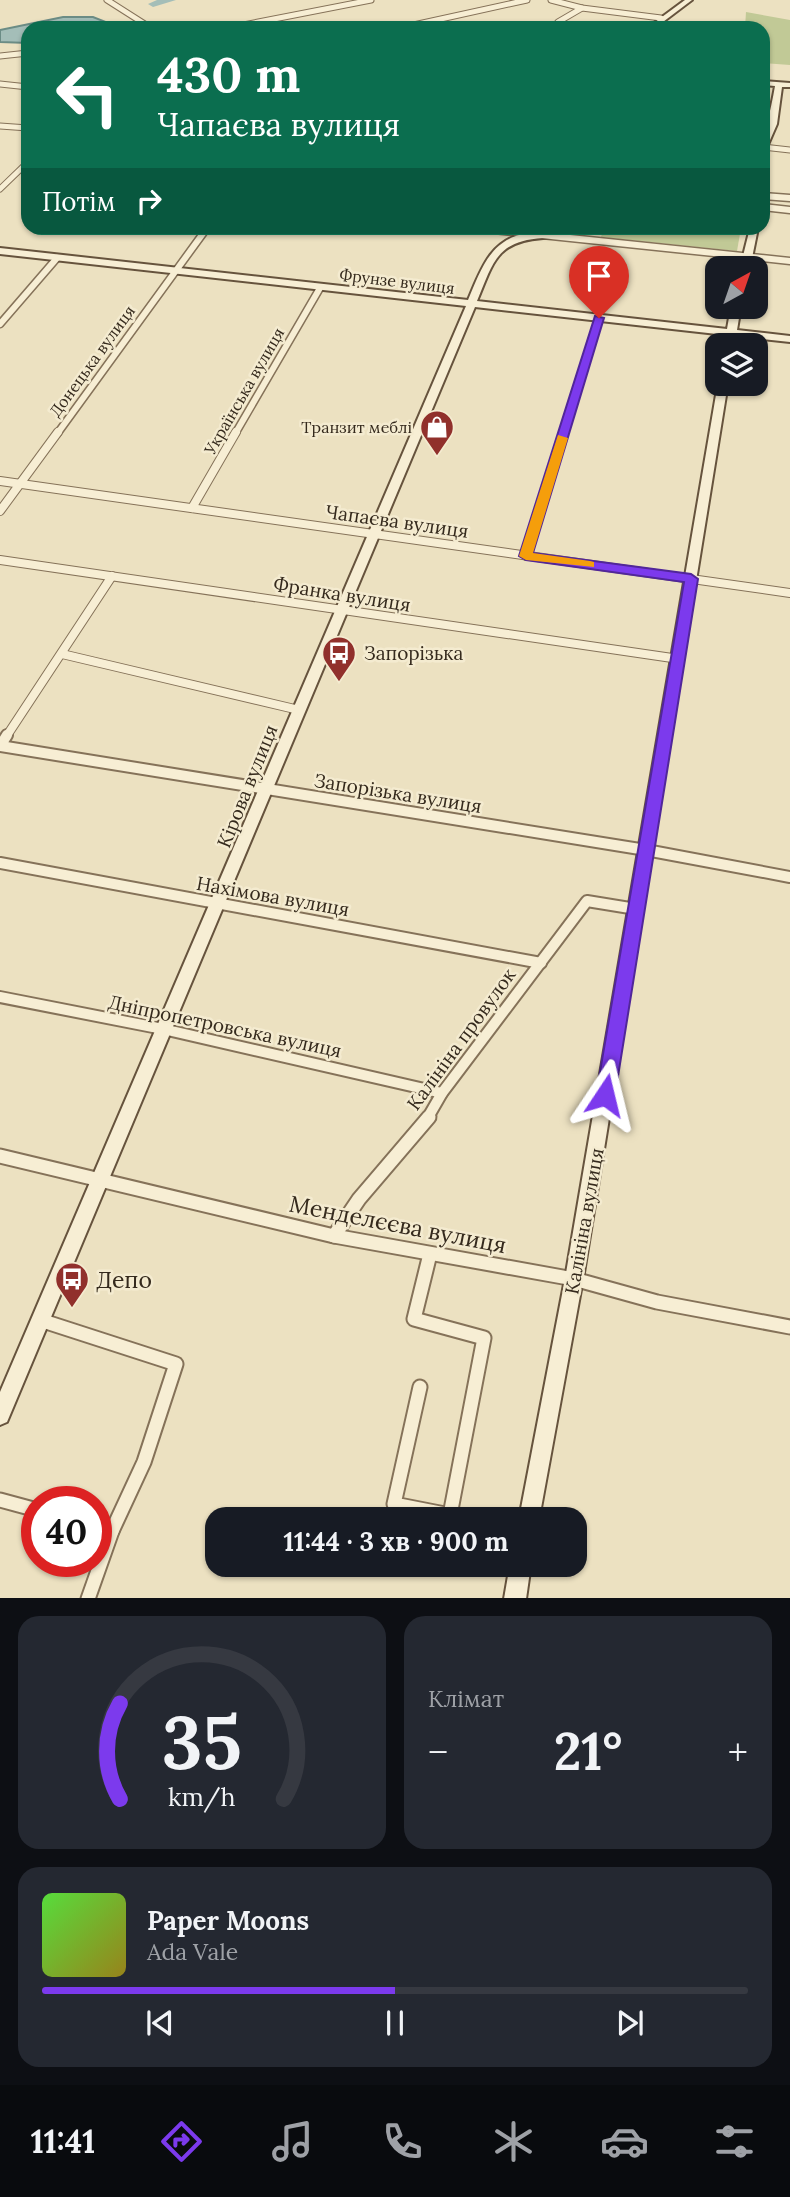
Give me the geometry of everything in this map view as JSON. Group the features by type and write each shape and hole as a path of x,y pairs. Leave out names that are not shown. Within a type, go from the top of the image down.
{"street":[{"path":"107,0 140,21"},
{"path":"264,21 372,0"},
{"path":"432,21 527,0"},
{"path":"551,0 582,8 661,18"},
{"path":"658,21 689,0"},
{"path":"560,21 582,8"},
{"path":"0,56 21,54"},
{"path":"770,83 790,85"},
{"path":"0,84 21,86"},
{"path":"770,131 779,84"},
{"path":"0,126 21,128"},
{"path":"770,148 790,150"},
{"path":"0,189 21,169"},
{"path":"770,196 790,198"},
{"path":"770,208 790,210"},
{"name":"Донецька вулиця","path":"0,512 202,235"},
{"name":"Кірова вулиця","path":"0,1415 103,1178 163,1029 219,904 489,262 499,246 521,235"},
{"path":"547,235 747,256 752,235"},
{"name":"Фрунзе вулиця","path":"0,251 730,333"},
{"path":"0,324 57,258"},
{"path":"768,258 790,261"},
{"name":"Українська вулиця","path":"192,508 320,288"},
{"path":"526,556 599,318"},
{"path":"730,333 733,319"},
{"name":"Фрунзе вулиця","path":"768,337 790,339"},
{"name":"Калініна вулиця","path":"531,1507 574,1279 721,396"},
{"name":"Чапаєва вулиця","path":"0,481 790,593"},
{"name":"Франка вулиця","path":"0,560 679,659"},
{"path":"0,746 112,576"},
{"path":"62,654 145,673 228,698 299,710"},
{"name":"Запорізька вулиця","path":"0,746 646,850 790,877"},
{"name":"Нахімова вулиця","path":"0,863 541,963"},
{"name":"Калініна провулок","path":"334,1236 356,1202 433,1113 442,1093 587,901 636,909"},
{"name":"Дніпропетровська вулиця","path":"0,997 163,1029 442,1093"},
{"name":"Менделєєва вулиця","path":"0,1156 103,1178 334,1236 574,1279 657,1302 790,1327"},
{"path":"420,1387 394,1504 450,1515 484,1338 414,1319 430,1254"},
{"path":"40,1320 176,1364 144,1462 112,1531"},
{"path":"0,1500 21,1506"},
{"path":"88,1598 96,1577"},
{"path":"515,1598 519,1577"}],"green space":[{"path":"746,12 790,20 790,65 770,64 770,21 745,21"},
{"path":"602,235 740,235 737,251 601,237"}],"water":[{"path":"63,17 93,17 103,21 44,21"},
{"path":"21,26 21,43 0,42 0,30"}],"waterway":[{"path":"153,4 171,0"}],"slow traffic":[{"path":"562,438 526,556 590,565"}],"place":[{"name":"Транзит меблі","path":"437,457"},
{"name":"Запорізька","path":"339,683"},
{"name":"Депо","path":"72,1309"}],"route":[{"path":"599,318 526,556 691,579 605,1095"}]}
